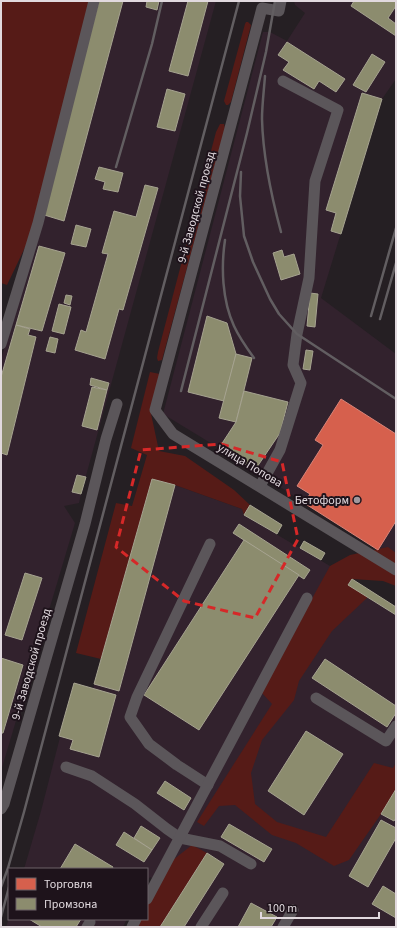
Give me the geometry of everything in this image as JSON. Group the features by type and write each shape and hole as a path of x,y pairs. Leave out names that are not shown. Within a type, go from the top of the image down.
{"street":[{"path":"1,344 38,223 94,1"},
{"name":"9-й Заводской проезд","path":"173,434 155,410 262,8 279,11 281,1"},
{"path":"260,486 280,450 301,383 293,365 297,334 309,278 315,181 338,110 283,81"},
{"name":"9-й Заводской проезд","path":"1,809 4,804 85,524 106,439 117,404"},
{"name":"улица Попова","path":"173,434 396,570"},
{"path":"208,785 177,765 150,744 130,717 137,697 210,544"},
{"path":"148,897 307,598"},
{"path":"316,698 386,741 396,726"},
{"path":"66,767 92,776 135,804 180,838 220,846 251,864"},
{"path":"201,927 223,893"},
{"path":"282,927 293,910"}],"highlighted area":[{"path":"221,444 282,462 298,539 255,618 184,601 116,547 141,450"}],"shaded area":[{"path":"1,1 97,1 41,214 7,285 1,283"},
{"path":"99,1 216,1 79,503 64,506 75,523 1,771 1,360"},
{"path":"294,1 396,1 396,79 382,99 321,298 396,354 396,550 391,558 255,470 163,414 263,32 270,32 287,41 305,13 295,5"},
{"path":"246,22 251,25 231,102 226,105 224,101"},
{"path":"220,124 224,124 225,128 162,360 158,361 158,352 216,132"},
{"path":"150,372 160,374 150,409 159,451 185,456 234,490 250,505 244,515 242,509 175,485 152,479 101,659 76,653 116,503 132,506 147,455 131,448"},
{"path":"152,479 175,485 242,509 244,515 352,579 349,585 396,615 396,927 147,927 169,890 150,877 148,880 148,868 24,868 41,811 74,683 93,689"},
{"path":"388,547 396,553 396,586 383,581 352,579 348,584 368,597 332,631 299,681 294,700 262,740 251,773 255,804 277,822 326,837 374,763 393,768 396,763 396,789 381,814 349,860 334,866 296,843 272,835 235,805 219,806 204,826 197,822 272,704 262,693 330,566 350,555"},
{"path":"192,845 207,853 160,927 135,927 139,920 148,920 148,904 173,860"},
{"path":"8,920 126,920 123,927 6,927"}],"building: Торговля":[{"path":"341,399 396,434 396,521 378,550 304,503 310,494 297,486 323,445 315,440"}],"building: Промзона":[{"path":"99,1 123,1 64,221 41,214"},
{"path":"147,1 159,1 157,10 146,7"},
{"path":"188,1 208,1 188,76 169,71"},
{"path":"354,1 396,1 396,6 388,18 396,24 396,36 351,6"},
{"path":"287,42 345,79 336,92 319,81 314,89 283,70 289,62 278,55"},
{"path":"372,54 385,62 366,92 353,85"},
{"path":"167,89 185,94 175,131 157,127"},
{"path":"362,93 382,99 341,234 331,231 336,213 326,210"},
{"path":"99,167 123,173 118,192 103,189 105,182 95,179"},
{"path":"145,185 158,188 123,310 119,309 105,359 75,350 81,330 86,332 108,254 102,253 114,211 136,217"},
{"path":"76,225 91,229 86,247 71,244"},
{"path":"39,246 65,253 42,331 16,325"},
{"path":"282,250 284,257 294,254 300,274 281,280 273,253"},
{"path":"310,293 318,294 315,327 307,326"},
{"path":"66,295 72,296 70,305 64,303"},
{"path":"59,304 71,307 64,334 52,331"},
{"path":"207,316 227,323 236,354 224,401 188,392"},
{"path":"16,325 30,329 28,335 36,337 7,455 1,453 1,377"},
{"path":"50,337 58,339 55,353 46,351"},
{"path":"306,350 313,351 310,370 303,369"},
{"path":"236,354 252,358 236,422 219,418"},
{"path":"91,378 109,383 107,390 90,385"},
{"path":"92,387 107,390 97,430 82,426"},
{"path":"244,391 288,402 280,433 255,470 219,448 236,422"},
{"path":"77,475 86,477 81,494 72,492"},
{"path":"152,479 175,485 119,691 94,684"},
{"path":"250,505 282,525 277,534 244,515"},
{"path":"239,524 310,570 304,579 233,533"},
{"path":"244,540 299,575 199,730 144,695"},
{"path":"304,541 325,553 321,560 300,548"},
{"path":"25,573 42,578 22,640 5,635"},
{"path":"352,579 396,607 396,615 348,585"},
{"path":"1,658 23,665 3,733 1,733"},
{"path":"325,659 396,706 396,713 387,727 312,678"},
{"path":"74,683 116,695 99,757 70,749 73,740 59,736"},
{"path":"306,731 343,754 304,815 268,791"},
{"path":"165,781 191,798 184,810 157,793"},
{"path":"396,789 396,818 394,821 381,814"},
{"path":"381,820 396,828 396,838 368,887 349,876"},
{"path":"229,824 272,849 264,862 221,837"},
{"path":"141,826 160,838 152,850 134,838"},
{"path":"124,832 152,850 144,862 116,845"},
{"path":"75,844 113,867 112,868 61,868"},
{"path":"207,853 224,864 184,927 160,927"},
{"path":"383,886 396,894 396,918 372,904"},
{"path":"251,903 277,917 271,927 238,927"},
{"path":"31,920 80,920 76,927 42,927"}],"railway":[{"path":"116,167 152,44 162,1"},
{"path":"1,887 24,812 239,1"},
{"path":"181,391 247,133 266,52 275,1"},
{"path":"265,76 262,119 264,148 271,190 281,232"},
{"path":"241,172 240,196 244,236 253,262 270,299 279,314 297,334 396,399"},
{"path":"371,316 396,228"},
{"path":"225,240 223,272 227,305 236,330 254,358"},
{"path":"380,319 396,263"},
{"path":"1,917 8,891"}],"place":[{"name":"Бетоформ","path":"357,500"}]}
